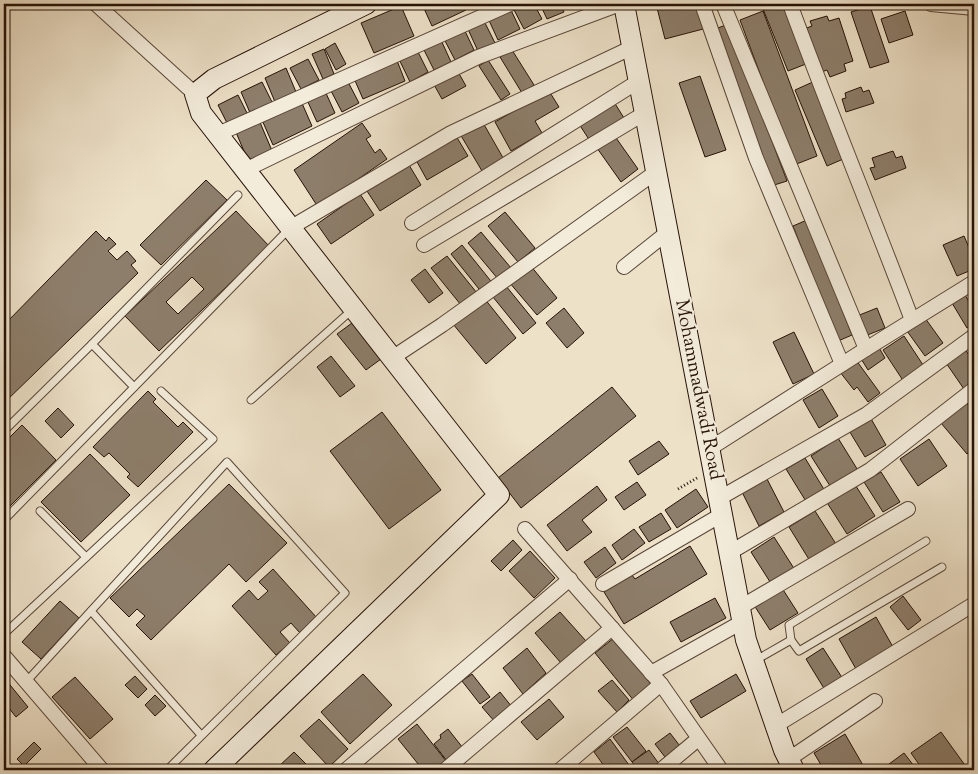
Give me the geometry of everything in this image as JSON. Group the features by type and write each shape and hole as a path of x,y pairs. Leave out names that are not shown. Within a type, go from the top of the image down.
{"street":[{"path":"96,4 195,94 201,113 498,495 214,770"},
{"path":"195,94 214,79 366,4"},
{"path":"218,134 510,4"},
{"path":"245,170 478,57 620,4"},
{"name":"Mohammadwadi Road","path":"624,4 740,615 746,640 775,726 791,765"},
{"path":"702,4 756,158 842,364"},
{"path":"723,4 866,349"},
{"path":"790,4 912,320"},
{"path":"931,4 974,8"},
{"path":"290,228 451,133 633,47"},
{"path":"412,223 639,80"},
{"path":"424,245 645,113"},
{"path":"392,358 442,325 656,172"},
{"path":"624,267 668,232"},
{"path":"709,449 974,282"},
{"path":"603,584 867,414 974,336"},
{"path":"729,553 870,470 974,388"},
{"path":"651,673 908,509"},
{"path":"525,529 661,684 720,770"},
{"path":"346,770 570,579"},
{"path":"775,726 974,604"},
{"path":"445,770 612,628"},
{"path":"4,656 102,770"},
{"path":"560,770 661,684"},
{"path":"791,765 874,701"},
{"path":"661,770 698,739"}],"lane":[{"path":"4,431 238,195"},
{"path":"4,520 290,228"},
{"path":"251,400 353,309"},
{"path":"92,344 134,387"},
{"path":"4,634 213,439 161,391"},
{"path":"26,682 227,462 345,593 167,770"},
{"path":"40,511 86,557"},
{"path":"926,542 789,625 791,640 799,651 942,567"},
{"path":"91,611 201,735"},
{"path":"753,661 791,640"}],"building":[{"path":"422,4 463,4 466,10 432,26"},
{"path":"517,4 534,4 542,19 524,29 512,6"},
{"path":"540,4 560,4 564,12 547,19"},
{"path":"656,4 699,4 707,28 665,39"},
{"path":"761,4 788,4 811,62 788,71"},
{"path":"401,6 414,36 374,53 361,23"},
{"path":"509,6 520,29 498,40 487,16"},
{"path":"870,6 889,62 870,68 851,12"},
{"path":"763,11 817,156 794,165 740,20"},
{"path":"905,11 913,35 889,43 881,19"},
{"path":"827,16 829,21 839,18 853,61 844,64 846,71 830,77 827,70 819,73 804,29 812,26 810,21"},
{"path":"483,19 495,43 478,51 467,27"},
{"path":"728,24 787,181 771,186 713,30"},
{"path":"464,29 474,50 455,60 444,39"},
{"path":"441,40 451,62 434,70 423,48"},
{"path":"335,43 346,64 336,70 325,49"},
{"path":"416,48 428,72 410,82 398,57"},
{"path":"324,49 334,74 323,79 312,54"},
{"path":"512,50 534,85 522,93 500,57"},
{"path":"396,58 405,81 363,99 353,76"},
{"path":"308,59 319,80 301,89 290,68"},
{"path":"488,60 510,94 501,100 479,66"},
{"path":"286,68 296,92 275,102 265,78"},
{"path":"457,70 466,86 442,99 433,83"},
{"path":"700,76 726,150 705,157 679,83"},
{"path":"347,80 359,103 342,112 330,89"},
{"path":"815,81 848,157 827,166 795,90"},
{"path":"262,82 273,104 251,115 241,92"},
{"path":"861,87 863,92 869,90 874,103 846,112 842,99 846,98 845,93"},
{"path":"325,91 335,113 317,122 307,100"},
{"path":"549,91 559,107 535,121 542,133 511,151 495,122"},
{"path":"238,95 249,117 229,127 218,105"},
{"path":"301,101 312,126 273,145 262,120"},
{"path":"614,102 624,118 590,141 579,124"},
{"path":"259,120 273,153 249,163 235,130"},
{"path":"482,121 506,163 485,176 460,134"},
{"path":"362,123 371,136 366,139 375,153 380,149 387,159 318,207 294,170"},
{"path":"614,135 638,169 621,182 597,148"},
{"path":"456,136 468,156 427,180 416,160"},
{"path":"893,151 896,158 902,156 906,168 875,180 870,168 875,167 872,158"},
{"path":"409,165 421,185 380,211 367,191"},
{"path":"206,180 227,200 161,265 140,245"},
{"path":"360,194 374,215 331,244 317,224"},
{"path":"974,210 974,224 969,213"},
{"path":"236,211 269,246 159,351 125,316","holes":["192,277 204,289 178,314 166,302"]},
{"path":"505,212 535,248 518,262 488,226"},
{"path":"807,220 852,335 838,341 793,226"},
{"path":"96,231 106,241 109,237 116,244 108,251 117,260 127,251 136,261 131,265 138,273 4,403 4,325"},
{"path":"481,232 511,268 498,279 468,243"},
{"path":"964,236 974,259 974,269 957,276 943,245"},
{"path":"462,245 494,285 483,294 451,254"},
{"path":"447,256 477,293 461,305 431,268"},
{"path":"530,265 557,298 537,315 509,282"},
{"path":"425,269 443,293 429,303 411,280"},
{"path":"506,286 536,323 523,334 493,297"},
{"path":"962,290 974,310 974,324 967,328 949,298"},
{"path":"484,298 516,338 486,364 453,324"},
{"path":"564,308 584,333 567,348 546,323"},
{"path":"877,308 885,328 865,336 857,316"},
{"path":"925,318 943,343 925,356 907,331"},
{"path":"352,323 381,359 366,370 337,334"},
{"path":"794,332 814,374 793,384 773,342"},
{"path":"904,336 925,368 904,382 883,350"},
{"path":"878,346 885,358 868,370 860,357"},
{"path":"963,346 974,363 974,386 966,392 944,360"},
{"path":"331,356 355,386 340,397 317,367"},
{"path":"856,360 880,393 868,402 857,387 854,390 840,372"},
{"path":"612,387 636,416 521,508 498,478"},
{"path":"822,389 838,416 819,428 803,400"},
{"path":"148,391 156,399 153,402 178,427 183,422 193,432 138,487 127,477 130,474 109,453 104,457 93,447"},
{"path":"966,402 974,412 974,448 967,454 941,423"},
{"path":"58,408 74,425 61,438 45,421"},
{"path":"382,412 441,490 389,529 330,451"},
{"path":"870,417 886,445 865,457 848,429"},
{"path":"22,425 56,460 4,512 4,443"},
{"path":"838,438 859,472 832,489 811,456"},
{"path":"929,439 947,466 918,486 900,459"},
{"path":"659,441 669,454 638,475 629,461"},
{"path":"90,454 130,495 81,542 41,502"},
{"path":"805,458 825,491 807,503 786,469"},
{"path":"881,472 900,502 883,512 864,482"},
{"path":"767,479 784,512 759,526 742,492"},
{"path":"637,482 646,495 624,510 615,497"},
{"path":"854,483 875,516 847,534 826,501"},
{"path":"229,484 287,543 246,582 229,564 151,640 136,625 145,616 137,609 129,617 110,598"},
{"path":"597,486 607,500 582,520 592,532 567,551 547,525"},
{"path":"696,489 708,507 677,528 665,510"},
{"path":"815,511 836,544 810,561 789,527"},
{"path":"661,513 671,529 649,542 639,527"},
{"path":"634,529 645,543 622,560 612,545"},
{"path":"774,537 795,570 772,585 751,552"},
{"path":"513,540 522,550 501,571 491,561"},
{"path":"690,546 707,574 624,624 604,592 632,575 635,579"},
{"path":"605,547 616,563 596,578 584,562"},
{"path":"530,551 555,578 534,598 509,571"},
{"path":"273,569 317,618 300,633 291,623 280,632 290,643 276,655 232,606 249,590 258,600 268,591 259,582"},
{"path":"780,585 798,613 770,630 752,602"},
{"path":"903,596 921,620 908,630 890,607"},
{"path":"715,598 726,618 681,642 670,622"},
{"path":"60,601 79,618 41,659 22,642"},
{"path":"560,612 586,641 561,663 535,633"},
{"path":"876,617 893,647 856,669 839,639"},
{"path":"614,638 653,687 635,702 595,653"},
{"path":"527,648 546,673 523,694 503,668"},
{"path":"823,648 843,679 825,690 806,659"},
{"path":"363,674 392,705 350,744 321,712"},
{"path":"472,674 490,697 480,704 462,681"},
{"path":"736,674 746,691 701,718 690,701"},
{"path":"135,676 147,689 138,698 125,685"},
{"path":"75,677 113,719 90,739 52,697"},
{"path":"6,680 28,707 16,717 4,702 4,682"},
{"path":"612,680 629,700 617,712 598,691"},
{"path":"500,692 512,707 495,722 482,707"},
{"path":"155,695 166,706 155,716 145,705"},
{"path":"549,699 564,717 537,740 521,722"},
{"path":"319,719 348,749 329,767 300,736"},
{"path":"417,724 446,761 433,770 423,770 398,739"},
{"path":"627,727 646,751 632,762 613,737"},
{"path":"448,729 463,748 447,761 434,744 441,738 440,735"},
{"path":"941,732 967,768 964,770 923,770 911,753"},
{"path":"670,733 683,750 668,761 655,744"},
{"path":"845,734 864,767 858,770 824,770 814,753"},
{"path":"610,739 629,765 622,770 607,770 594,752"},
{"path":"34,742 41,749 24,766 17,759"},
{"path":"649,750 662,768 659,770 638,770 632,762"},
{"path":"294,752 312,770 279,770 277,768"},
{"path":"904,753 917,770 887,770 885,767"}]}
